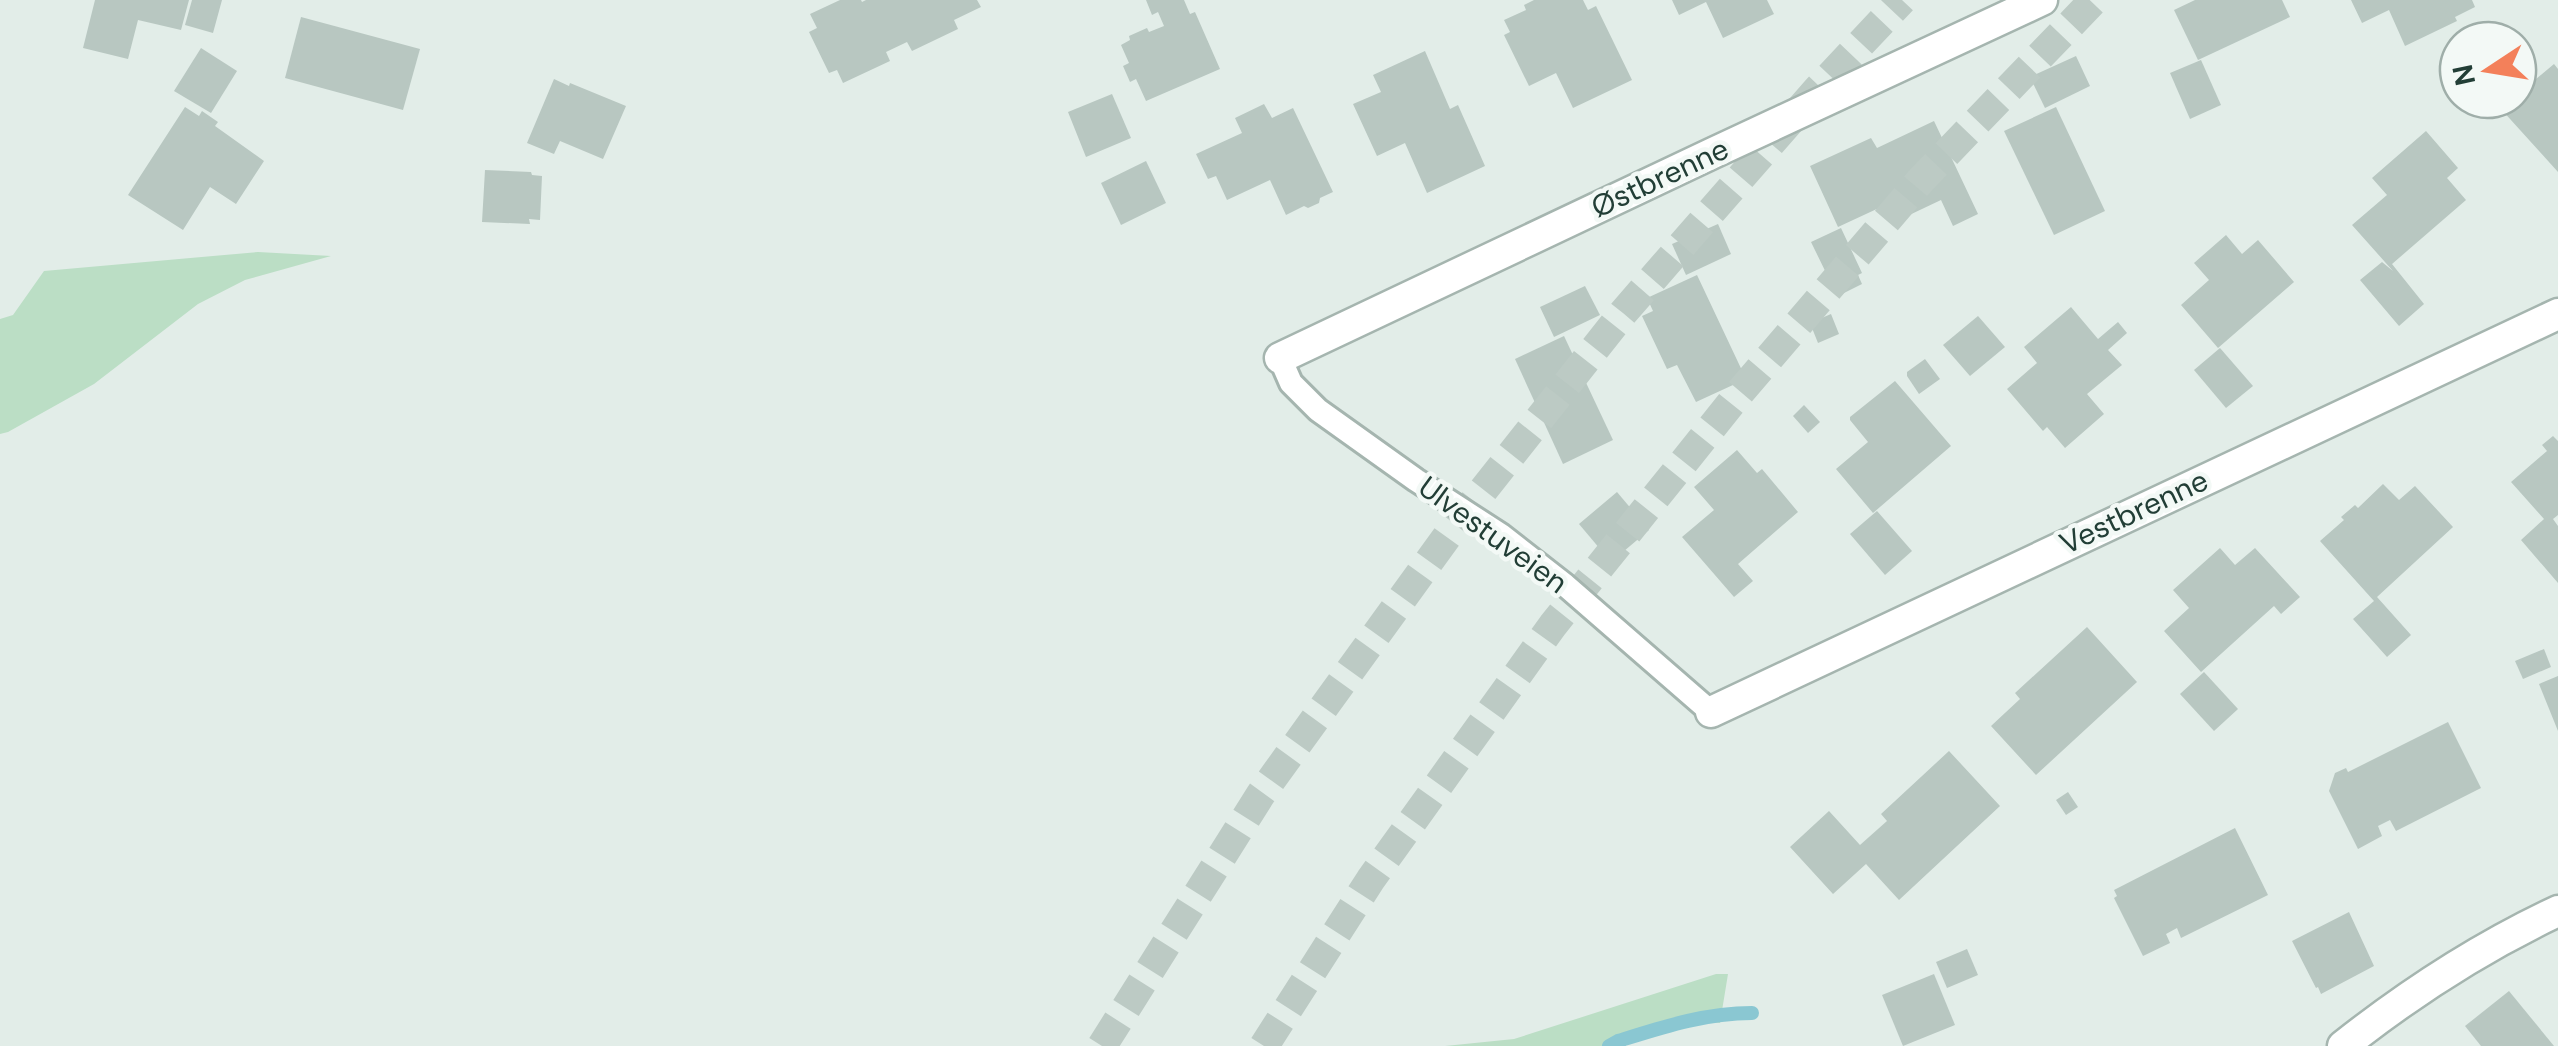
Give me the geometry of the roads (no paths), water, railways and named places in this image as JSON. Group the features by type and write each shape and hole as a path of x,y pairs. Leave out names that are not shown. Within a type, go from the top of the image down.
{"street":[{"name":"Østbrenne","path":"1280,358 2042,0"},
{"name":"Vestbrenne","path":"1711,712 2558,314"},
{"path":"2343,1046 2394,1005 2486,947 2558,911"}],"lane":[{"name":"Ulvestuveien","path":"1280,358 1291,382 1318,410 1502,535 1711,712"}],"waterway":[{"path":"1609,1046 1684,1022 1752,1013"}],"tunnel":[{"path":"1102,1046 1261,794 1451,531 1623,313 1816,91 1902,0"},
{"path":"1264,1046 1371,879 1553,625 1736,397 1921,180 2094,0"}]}
